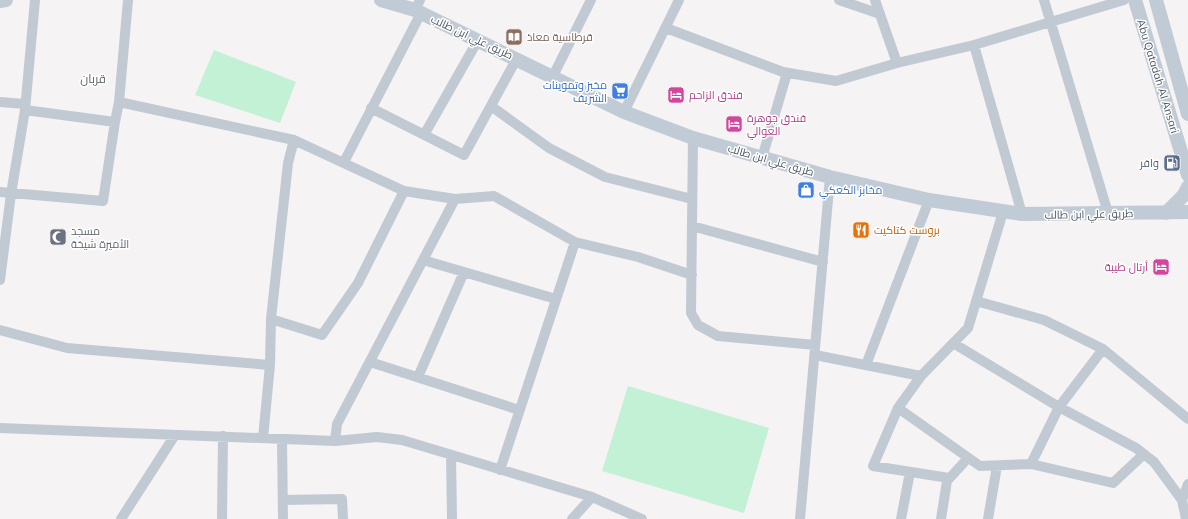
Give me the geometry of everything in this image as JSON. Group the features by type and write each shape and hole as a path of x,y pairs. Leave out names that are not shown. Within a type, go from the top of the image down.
{"main road":[{"path":"0,0 6,0"},
{"name":"طريق علي ابن طالب","path":"381,0 419,7 478,40 554,76 624,112 692,138 830,177 929,200 1022,214 1188,212"},
{"name":"Abu Qatadah Al Ansari","path":"1135,0 1188,176"},
{"name":"Abu Qatadah Al Ansari","path":"1156,0 1188,114"},
{"path":"1188,187 1184,195 1166,213 1188,223"}],"street":[{"path":"0,280 11,194 25,107 35,0"},
{"path":"0,192 103,201 114,122 119,102 128,0"},
{"path":"554,76 591,0"},
{"path":"624,112 680,0"},
{"path":"839,0 880,14"},
{"path":"875,0 897,63"},
{"path":"1044,0 1108,213"},
{"path":"666,28 787,73 836,81 897,63 974,45 1124,0"},
{"path":"344,162 419,7"},
{"path":"424,135 478,40"},
{"path":"974,45 1022,214"},
{"path":"371,108 464,155 517,58"},
{"path":"762,158 787,73"},
{"path":"0,102 114,122"},
{"path":"119,102 294,140 404,191 455,198 494,196 575,242 638,257 692,275"},
{"path":"491,106 549,148 606,177 692,199"},
{"path":"692,138 691,313 698,325 718,336 815,350 866,365 921,376"},
{"path":"263,438 270,365 271,319 288,163 294,140"},
{"path":"800,519 830,177"},
{"path":"271,319 322,335 358,283 404,191"},
{"path":"335,441 337,424 455,198"},
{"path":"866,365 929,200"},
{"path":"949,478 873,466 898,408 921,376 968,328 1003,212"},
{"path":"692,226 823,262"},
{"path":"500,470 575,242"},
{"path":"423,260 556,299"},
{"path":"418,377 464,272"},
{"path":"976,300 1044,320 1103,349 1188,419"},
{"path":"0,330 67,348 270,365"},
{"path":"954,343 1144,454 1154,462 1182,500 1186,519"},
{"path":"1032,464 1060,406 1103,349"},
{"path":"370,362 520,410"},
{"path":"898,408 980,466 1032,464 1113,482 1144,454"},
{"path":"0,428 335,441 377,437 402,440 592,497 642,519"},
{"path":"121,519 175,434"},
{"path":"222,519 223,436"},
{"path":"282,439 283,519"},
{"path":"451,455 452,519"},
{"path":"942,519 947,481 968,458"},
{"path":"988,519 997,466"},
{"path":"901,519 910,472"},
{"path":"1182,500 1188,484"},
{"path":"572,519 592,497"},
{"path":"283,500 342,499 343,519"}],"green space":[{"path":"214,50 296,82 280,123 195,95"},
{"path":"628,386 769,428 744,513 602,471"}],"place":[{"name":"قرطاسية معاذ","path":"514,37"},
{"name":"مخبز وتموينات الشريف","path":"620,91"},
{"name":"فندق الزاحم","path":"676,95"},
{"name":"فندق جوهرة العوالي","path":"734,124"},
{"name":"وافر","path":"1172,163"},
{"name":"مخابز الكعكي","path":"806,190"},
{"name":"بروست كتاكيت","path":"861,230"},
{"name":"مسجد الأميرة شيخة","path":"58,237"},
{"name":"أرتال طيبة","path":"1161,267"}],"district":[{"name":"قربان","path":"93,78"}]}
